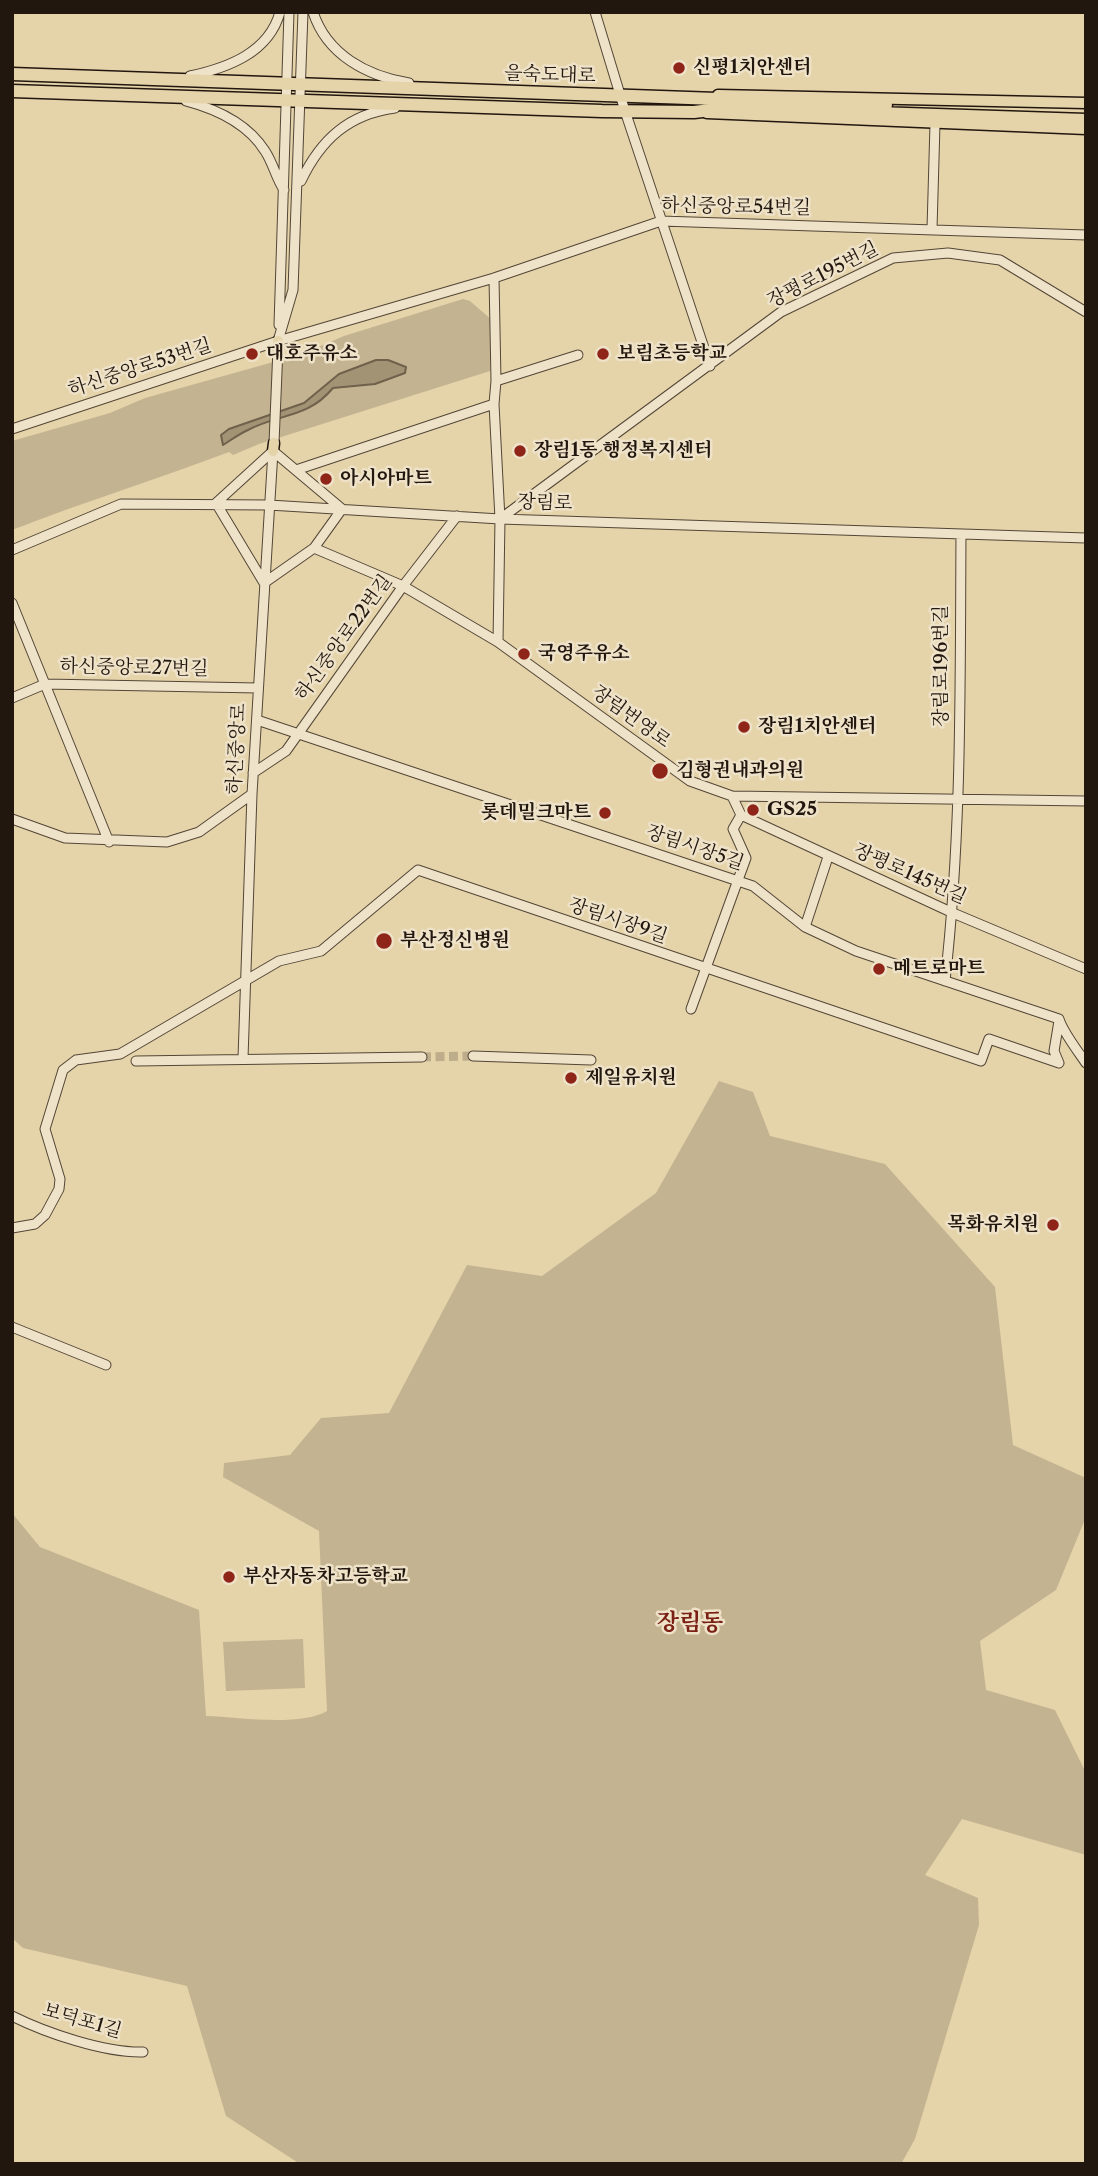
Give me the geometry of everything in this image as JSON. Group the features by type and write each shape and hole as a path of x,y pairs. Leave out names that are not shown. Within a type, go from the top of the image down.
{"highway":[{"name":"을숙도대로","path":"12,74 696,98"},
{"name":"을숙도대로","path":"12,91 694,112"},
{"path":"696,98 1086,112"},
{"path":"694,112 728,108 1086,121"}],"main road":[{"name":"을숙도대로","path":"696,98 729,93 1086,103"},
{"name":"을숙도대로","path":"694,112 1086,129"}],"street":[{"path":"176,79 214,72 256,49 277,23 280,12"},
{"path":"278,344 289,12"},
{"path":"278,344 293,290 303,12"},
{"path":"313,12 336,49 356,66 379,78 434,90"},
{"path":"595,12 710,366"},
{"path":"171,96 208,106 249,133 264,150 285,190"},
{"path":"298,185 318,148 348,123 371,111 419,104"},
{"path":"932,229 935,124"},
{"name":"하신중앙로54번길","path":"278,344 494,278 662,220 1086,235"},
{"name":"장평로195번길","path":"500,519 781,313 893,258 948,253 1000,260 1086,312"},
{"path":"494,278 494,404 500,519 498,642"},
{"name":"하신중앙로53번길","path":"12,429 278,344"},
{"name":"하신중앙로","path":"243,1059 253,773 278,344"},
{"path":"496,381 578,355"},
{"path":"296,470 494,404"},
{"path":"273,447 296,470 342,509 314,548 264,583 216,503 273,447"},
{"name":"장림로","path":"12,550 121,505 216,503 500,519 1086,538"},
{"name":"하신중앙로22번길","path":"253,773 286,751 297,731 402,586 457,516"},
{"name":"장림로196번길","path":"945,981 953,913 959,799 961,534"},
{"name":"장림번영로","path":"314,548 402,586 498,642 690,781 732,796 1086,801"},
{"path":"12,603 109,842"},
{"name":"하신중앙로27번길","path":"12,698 45,684 258,688"},
{"name":"장림시장5길","path":"257,720 297,731 753,886 805,927 856,951 1059,1019"},
{"path":"12,819 65,838 109,842 167,842 199,832 252,794"},
{"path":"691,1010 746,858 733,829 741,815 732,796"},
{"name":"장평로145번길","path":"741,815 953,913 1086,969"},
{"path":"805,927 828,857"},
{"name":"장림시장9길","path":"246,978 279,961 321,951 418,870 981,1061 989,1040 1059,1063 1054,1051 1059,1019"},
{"path":"12,1228 35,1224 45,1215 59,1189 60,1179 46,1129 63,1070 76,1059 120,1054 246,978"},
{"path":"1059,1019 1062,1030 1070,1036 1086,1063"},
{"path":"473,1056 591,1060"},
{"path":"136,1061 422,1057"},
{"path":"12,1327 106,1365"},
{"name":"보덕포1길","path":"12,2016 128,2053 143,2052"}],"shaded area":[{"path":"463,299 470,301 493,321 490,371 259,444 233,455 229,452 12,530 12,441 110,413 145,398 302,354 344,336"},
{"path":"376,360 388,360 406,367 405,373 375,384 333,388 313,405 241,433 223,445 221,435 229,429 304,403 339,374"},
{"path":"719,1081 753,1092 770,1136 885,1164 995,1287 1013,1445 1086,1478 1086,1517 1056,1590 980,1641 986,1690 1055,1710 1086,1773 1086,1855 962,1819 925,1875 978,1898 979,1925 915,2139 901,2164 300,2164 226,2116 187,1986 23,1948 12,1938 12,1513 40,1547 199,1610 206,1716 285,1720 315,1716 327,1711 319,1531 223,1477 224,1463 290,1455 321,1418 389,1413 467,1265 542,1276 656,1193"},
{"path":"303,1639 305,1688 226,1691 223,1642"}],"tunnel":[{"path":"422,1057 473,1056"}],"place":[{"name":"신평1치안센터","path":"679,68"},
{"name":"대호주유소","path":"252,354"},
{"name":"보림초등학교","path":"603,354"},
{"name":"장림1동 행정복지센터","path":"520,451"},
{"name":"아시아마트","path":"326,479"},
{"name":"국영주유소","path":"524,654"},
{"name":"장림1치안센터","path":"744,727"},
{"name":"김형권내과의원","path":"660,771"},
{"name":"GS25","path":"753,810"},
{"name":"롯데밀크마트","path":"605,813"},
{"name":"부산정신병원","path":"384,941"},
{"name":"메트로마트","path":"879,969"},
{"name":"제일유치원","path":"571,1078"},
{"name":"목화유치원","path":"1053,1225"},
{"name":"부산자동차고등학교","path":"229,1577"}],"district":[{"name":"장림동","path":"690,1623"}]}
